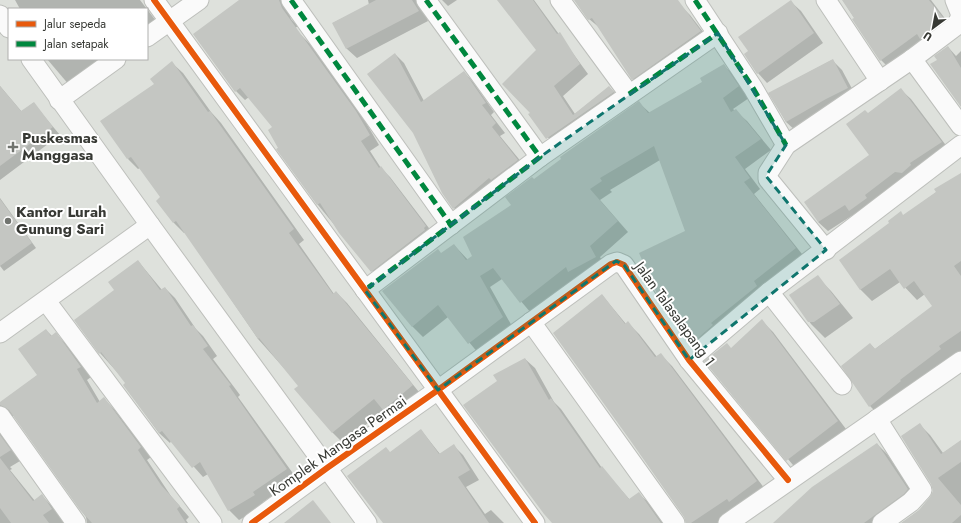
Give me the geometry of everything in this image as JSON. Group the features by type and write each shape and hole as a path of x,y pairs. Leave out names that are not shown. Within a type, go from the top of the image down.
{"street":[{"path":"154,0 535,523"},
{"path":"148,36 199,0"},
{"path":"291,0 450,225"},
{"path":"426,0 540,157"},
{"path":"560,0 629,94"},
{"path":"695,0 753,88 786,145"},
{"path":"826,0 880,81"},
{"path":"826,250 768,179 768,173 786,145 912,60 957,25 961,15 955,0"},
{"path":"0,15 8,27"},
{"path":"365,290 540,157 718,33"},
{"path":"32,60 150,226 367,523"},
{"path":"60,100 115,60"},
{"path":"912,60 961,126"},
{"path":"689,360 769,292 826,250 961,145"},
{"path":"0,333 150,226"},
{"name":"Jalan Talasalapang 1","path":"438,390 611,264 617,262 624,265 689,360 788,480"},
{"path":"769,292 842,385"},
{"path":"46,301 212,523"},
{"path":"531,322 675,523"},
{"path":"728,523 961,361"},
{"name":"Komplek Mangasa Permai","path":"252,523 438,390"},
{"path":"0,416 76,523"},
{"path":"877,419 922,490 911,502 882,523"}],"highlighted area":[{"path":"718,33 786,145 766,176 826,250 689,360 624,265 616,261 438,390 365,290 540,157"}],"building":[{"path":"239,0 279,0 282,8 356,111 370,135 361,141 379,168 381,166 426,226 424,228 425,230 371,272 339,233 320,203 317,205 276,149 278,148 268,130 272,127 240,88 235,92 193,34"},
{"path":"376,0 412,0 419,11 346,49 332,23"},
{"path":"497,0 533,0 557,34 560,32 580,64 554,86 573,115 609,86 614,92 546,139 528,114 530,113 502,84 536,50"},
{"path":"574,0 678,0 701,31 632,80 592,18 588,20"},
{"path":"791,0 814,33 757,74 744,54 748,51 738,37"},
{"path":"842,0 929,0 945,20 920,39 917,34 880,61 852,19 854,18"},
{"path":"948,46 961,68 961,107 930,64 937,60 934,56"},
{"path":"395,53 421,102 464,71 486,103 482,105 496,123 492,127 518,160 491,180 489,178 453,209 442,193 413,133 367,74"},
{"path":"833,59 848,88 786,122 768,93"},
{"path":"172,61 208,112 210,111 294,229 289,233 333,294 336,291 413,385 383,410 374,399 332,433 294,389 298,386 259,338 258,339 176,221 173,223 156,201 160,197 131,157 127,159 100,121 154,84 150,79"},
{"path":"724,64 739,86 723,98 731,112 736,109 761,139 735,157 750,178 744,182 796,248 754,281 757,286 711,323 713,325 691,344 657,294 639,253 685,231 654,146 600,178 602,181 590,189 618,221 590,246 596,257 568,272 566,267 520,303 493,268 480,276 503,317 468,344 438,305 412,327 382,291 438,249 441,253 454,244 466,260 472,256 463,237 511,205 505,197 532,177 534,179 561,159 560,157 639,101 648,113 702,82 700,78"},
{"name":"Puskesmas Manggasa","path":"0,86 21,111 34,102 53,127 0,166"},
{"path":"901,88 942,142 910,163 911,165 902,173 895,172 865,195 867,198 849,211 845,205 818,222 804,202 869,155 846,124 865,110 868,113"},
{"path":"961,173 961,261 954,266 961,276 961,331 939,346 941,349 900,380 901,381 869,407 841,366 870,343 875,349 932,306 914,281 904,289 890,269 860,290 839,260 889,223 888,221 901,211 903,215 936,192 934,189"},
{"name":"Kantor Lurah Gunung Sari","path":"0,199 32,243 0,266"},
{"path":"138,260 160,290 165,287 191,326 193,325 208,346 203,349 231,385 229,386 287,469 253,492 255,495 228,511 200,462 192,468 162,431 159,433 123,385 125,383 101,352 99,354 74,320 114,290 108,282"},
{"path":"818,275 840,304 814,322 808,322 789,295"},
{"path":"602,294 625,324 628,321 655,357 661,353 757,481 729,502 727,499 691,523 686,523 684,517 553,333"},
{"path":"762,319 838,421 786,461 704,361 727,343 731,348"},
{"path":"46,329 51,336 56,332 81,367 77,369 97,403 104,397 141,447 138,450 161,485 180,506 177,509 186,523 92,523 80,510 9,410 0,405 0,402 37,375 18,349"},
{"path":"525,358 549,400 551,398 600,468 602,466 629,499 639,492 661,523 552,523 544,514 463,405 497,381 493,375"},
{"path":"920,423 941,454 961,440 961,462 938,478 961,505 961,515 952,523 901,523 919,510 933,491 931,484 901,436"},
{"path":"421,429 439,454 454,444 470,470 458,477 489,523 383,523 347,476 386,447 390,452"},
{"path":"0,435 11,450 0,457"},
{"path":"877,443 908,489 904,494 864,523 773,523 812,487"},
{"path":"0,458 33,501 42,494 52,509 43,515 49,523 11,523 0,508"},
{"path":"313,500 331,523 284,523"}],"marked path":[{"path":"291,0 451,225"},
{"path":"365,290 540,157 426,0"},
{"path":"695,0 753,88 786,145"},
{"path":"629,94 718,33"}],"cycle path":[{"path":"154,0 535,523"},
{"path":"252,523 611,264 617,262 624,265 689,360 788,480"}],"place":[{"name":"Puskesmas Manggasa","path":"13,147"},
{"name":"Kantor Lurah Gunung Sari","path":"8,221"}]}
